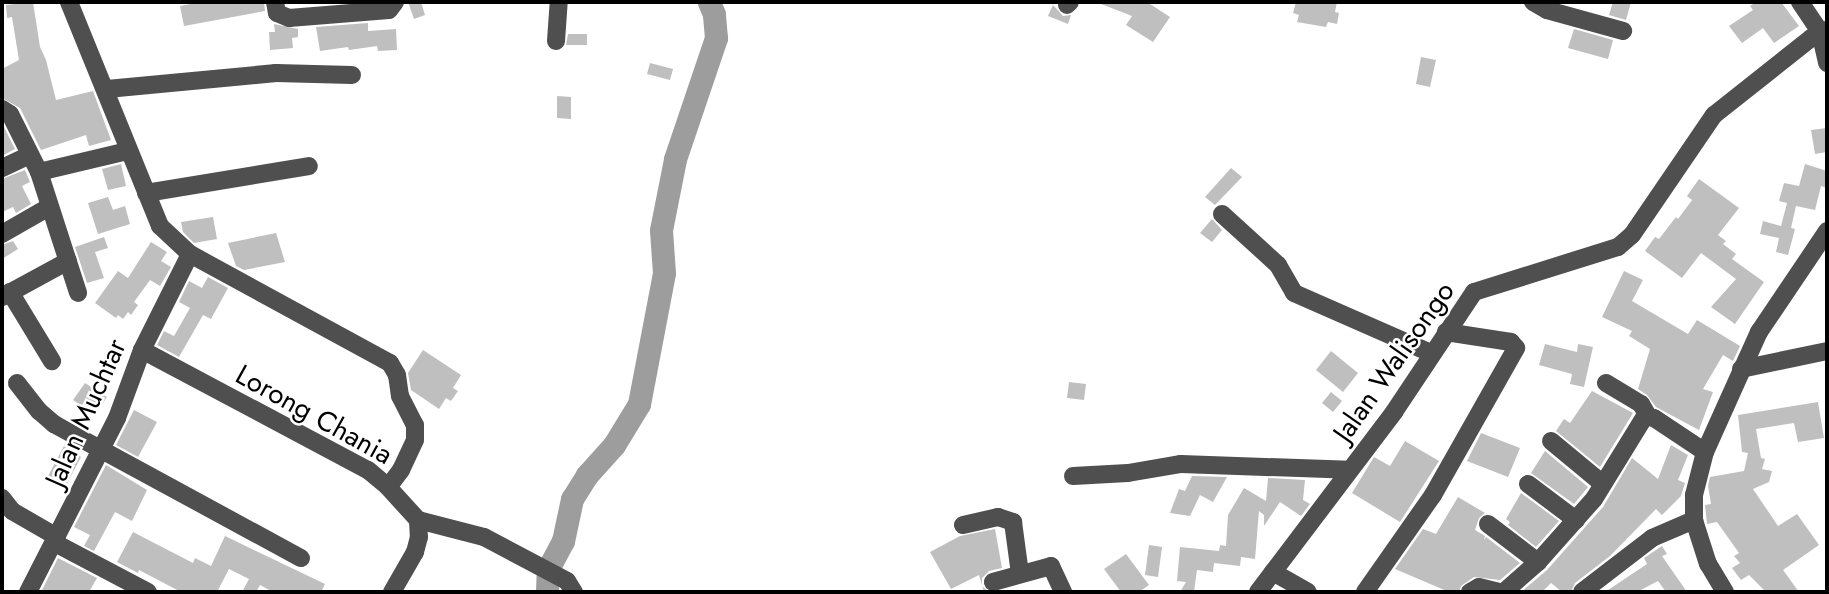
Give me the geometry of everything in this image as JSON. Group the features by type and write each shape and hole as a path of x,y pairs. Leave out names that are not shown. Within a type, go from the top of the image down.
{"street":[{"path":"69,2 107,89 128,151 160,226 190,254 390,363 397,375 400,396 415,425 415,440 401,470 388,487"},
{"path":"275,2 277,13 289,18 389,10 395,2"},
{"path":"556,41 559,2"},
{"path":"1533,2 1547,10 1623,31"},
{"path":"1800,2 1824,31 1827,63"},
{"name":"Jalan Walisongo","path":"1258,592 1394,412 1431,353 1478,290 1619,247 1632,235 1714,114 1824,31"},
{"path":"107,89 276,73 352,75"},
{"path":"2,109 10,114 39,172 78,293"},
{"path":"39,172 128,151"},
{"path":"2,168 30,155"},
{"path":"146,194 309,166"},
{"path":"2,234 49,207"},
{"path":"1222,214 1278,265 1294,293 1431,353"},
{"path":"1725,592 1708,564 1694,520 1693,495 1705,452 1741,369 1783,293 1827,230"},
{"name":"Jalan Muchtar","path":"28,592 102,450 142,350 190,254"},
{"path":"52,361 6,294 68,261"},
{"path":"1365,592 1437,490 1516,348 1511,342 1446,332"},
{"name":"Lorong Chania","path":"142,350 368,470 388,487 418,520"},
{"path":"1741,369 1827,351"},
{"path":"18,383 46,418 301,558"},
{"path":"1606,383 1641,404 1648,416 1705,452"},
{"path":"1470,592 1479,587 1502,592 1538,562 1576,520 1603,484 1638,426 1648,416"},
{"path":"1551,442 1603,484"},
{"path":"1073,476 1128,473 1181,464 1349,470"},
{"path":"1528,484 1576,520"},
{"path":"2,498 12,511 56,540 148,592"},
{"path":"964,525 998,517 1013,522 1020,574"},
{"path":"392,592 415,552 419,537 418,520 484,537 537,567 556,574 567,581 574,592"},
{"path":"1582,592 1652,538 1694,520"},
{"path":"1488,524 1538,562"},
{"path":"993,582 1052,566 1063,592"},
{"path":"1273,572 1308,592"}],"building":[{"path":"33,2 40,47 56,100 93,91 111,140 89,146 86,135 41,150 20,108 2,98 2,69 19,60 12,17 7,18 6,5"},
{"path":"201,2 264,2 265,11 184,26 180,6"},
{"path":"408,2 421,2 425,15 414,19"},
{"path":"1096,2 1147,2 1170,17 1153,42 1126,25 1132,16"},
{"path":"1296,2 1337,2 1337,24 1328,22 1326,27 1297,22 1299,15 1293,13"},
{"path":"1613,2 1631,2 1626,20 1609,15"},
{"path":"1756,2 1781,2 1799,26 1774,43 1763,28 1742,43 1729,26 1753,10 1750,6"},
{"path":"1053,5 1063,16 1071,15 1068,24 1048,16"},
{"path":"368,23 368,31 396,29 397,50 378,51 377,46 320,51 316,27"},
{"path":"274,24 298,29 298,37 292,38 293,48 270,50 269,32 275,32"},
{"path":"1574,29 1613,40 1608,59 1568,48"},
{"path":"568,34 587,34 587,45 566,45"},
{"path":"1421,57 1436,60 1430,87 1416,84"},
{"path":"650,63 673,69 670,80 647,74"},
{"path":"557,96 571,97 571,119 557,118"},
{"path":"2,123 15,149 2,156"},
{"path":"1827,128 1827,152 1815,154 1811,130"},
{"path":"121,164 126,186 108,190 102,169"},
{"path":"1805,164 1827,171 1827,188 1821,186 1815,210 1796,206 1791,228 1795,229 1788,255 1776,252 1779,238 1760,234 1763,221 1781,226 1787,203 1779,201 1784,183 1799,186"},
{"path":"1231,168 1242,177 1215,205 1205,197"},
{"path":"25,170 30,182 22,186 31,204 16,213 13,207 2,212 2,179"},
{"path":"1699,179 1739,208 1718,235 1726,241 1723,244 1736,254 1732,259 1764,282 1735,324 1711,307 1736,279 1701,253 1682,278 1645,251 1655,237 1659,239 1676,217 1678,219 1692,200 1687,196"},
{"path":"108,197 113,210 125,206 130,224 98,234 88,203"},
{"path":"213,217 217,239 194,243 183,232 181,222"},
{"path":"1212,219 1222,230 1212,242 1200,233"},
{"path":"276,233 285,262 244,270 236,266 228,243"},
{"path":"104,237 108,248 95,252 104,278 87,283 75,247"},
{"path":"13,241 18,249 2,259 2,245"},
{"path":"151,242 167,252 161,261 171,267 160,286 150,280 134,302 138,305 131,315 128,312 123,319 118,315 116,318 95,303 118,271 128,278"},
{"path":"1624,271 1643,280 1632,301 1688,334 1697,320 1740,346 1733,361 1723,355 1703,389 1713,392 1699,430 1656,407 1647,395 1638,389 1650,349 1629,336 1632,331 1602,317"},
{"path":"208,277 228,288 211,319 203,315 179,357 157,345 164,331 174,336 190,308 179,302 189,281 202,288"},
{"path":"1545,344 1577,352 1578,344 1593,347 1584,387 1570,384 1572,374 1539,365"},
{"path":"423,350 461,375 453,388 458,391 451,401 446,398 439,409 411,390 408,373"},
{"path":"1331,351 1358,373 1343,392 1316,370"},
{"path":"1069,382 1086,384 1084,400 1067,398"},
{"path":"85,383 107,397 95,415 73,400"},
{"path":"1592,391 1633,413 1600,467 1556,431 1564,419 1570,423"},
{"path":"1331,392 1342,401 1333,412 1322,403"},
{"path":"1818,402 1824,438 1798,442 1794,423 1756,429 1761,458 1765,459 1762,469 1772,471 1769,482 1753,489 1778,526 1797,514 1819,545 1783,570 1799,592 1766,592 1749,575 1741,580 1732,568 1740,563 1734,556 1739,553 1717,522 1707,524 1705,505 1711,504 1708,486 1710,477 1744,471 1748,453 1742,452 1738,415"},
{"path":"134,410 157,422 138,457 116,445"},
{"path":"1481,433 1520,448 1508,477 1467,461"},
{"path":"1405,441 1439,461 1400,522 1352,493 1374,457 1390,466"},
{"path":"65,444 81,457 64,489 46,480"},
{"path":"1671,445 1688,455 1678,480 1685,483 1681,496 1662,515 1656,509 1610,556 1575,583 1571,592 1562,592 1551,583 1542,592 1521,592 1547,570 1603,507 1632,458 1658,479"},
{"path":"1545,451 1588,487 1574,504 1531,473"},
{"path":"106,465 147,490 132,521 115,512 94,551 84,546 90,535 74,527"},
{"path":"1192,476 1227,477 1213,502 1200,495 1190,516 1170,513 1179,489 1185,491"},
{"path":"1268,478 1305,480 1303,500 1310,504 1301,516 1280,502 1264,526 1264,515 1259,511 1255,559 1241,557 1240,566 1214,563 1213,572 1197,570 1194,592 1180,592 1186,582 1177,581 1180,547 1219,551 1220,545 1226,546 1228,515 1244,488 1266,501"},
{"path":"1521,493 1559,521 1536,547 1508,525 1510,522 1506,519"},
{"path":"1458,497 1485,513 1479,518 1475,530 1485,536 1484,540 1486,537 1520,563 1500,580 1474,577 1461,586 1459,592 1449,592 1395,569 1423,529 1436,534"},
{"path":"995,529 1002,568 989,571 982,578 982,585 979,575 951,589 930,552 960,536"},
{"path":"133,532 193,563 195,558 211,566 225,536 325,584 321,592 273,592 260,585 256,592 242,592 249,579 229,569 217,592 181,592 117,562"},
{"path":"1149,545 1162,547 1158,577 1145,575"},
{"path":"1662,546 1667,554 1662,556 1687,592 1666,592 1658,581 1637,592 1605,592 1647,564 1644,558"},
{"path":"1126,554 1149,585 1139,592 1121,592 1104,569"},
{"path":"58,558 97,578 89,592 41,592"}],"waterway":[{"path":"547,592 548,569 563,541 572,499 587,475 614,445 639,404 664,273 661,230 675,159 716,38 714,14 709,2"}]}
